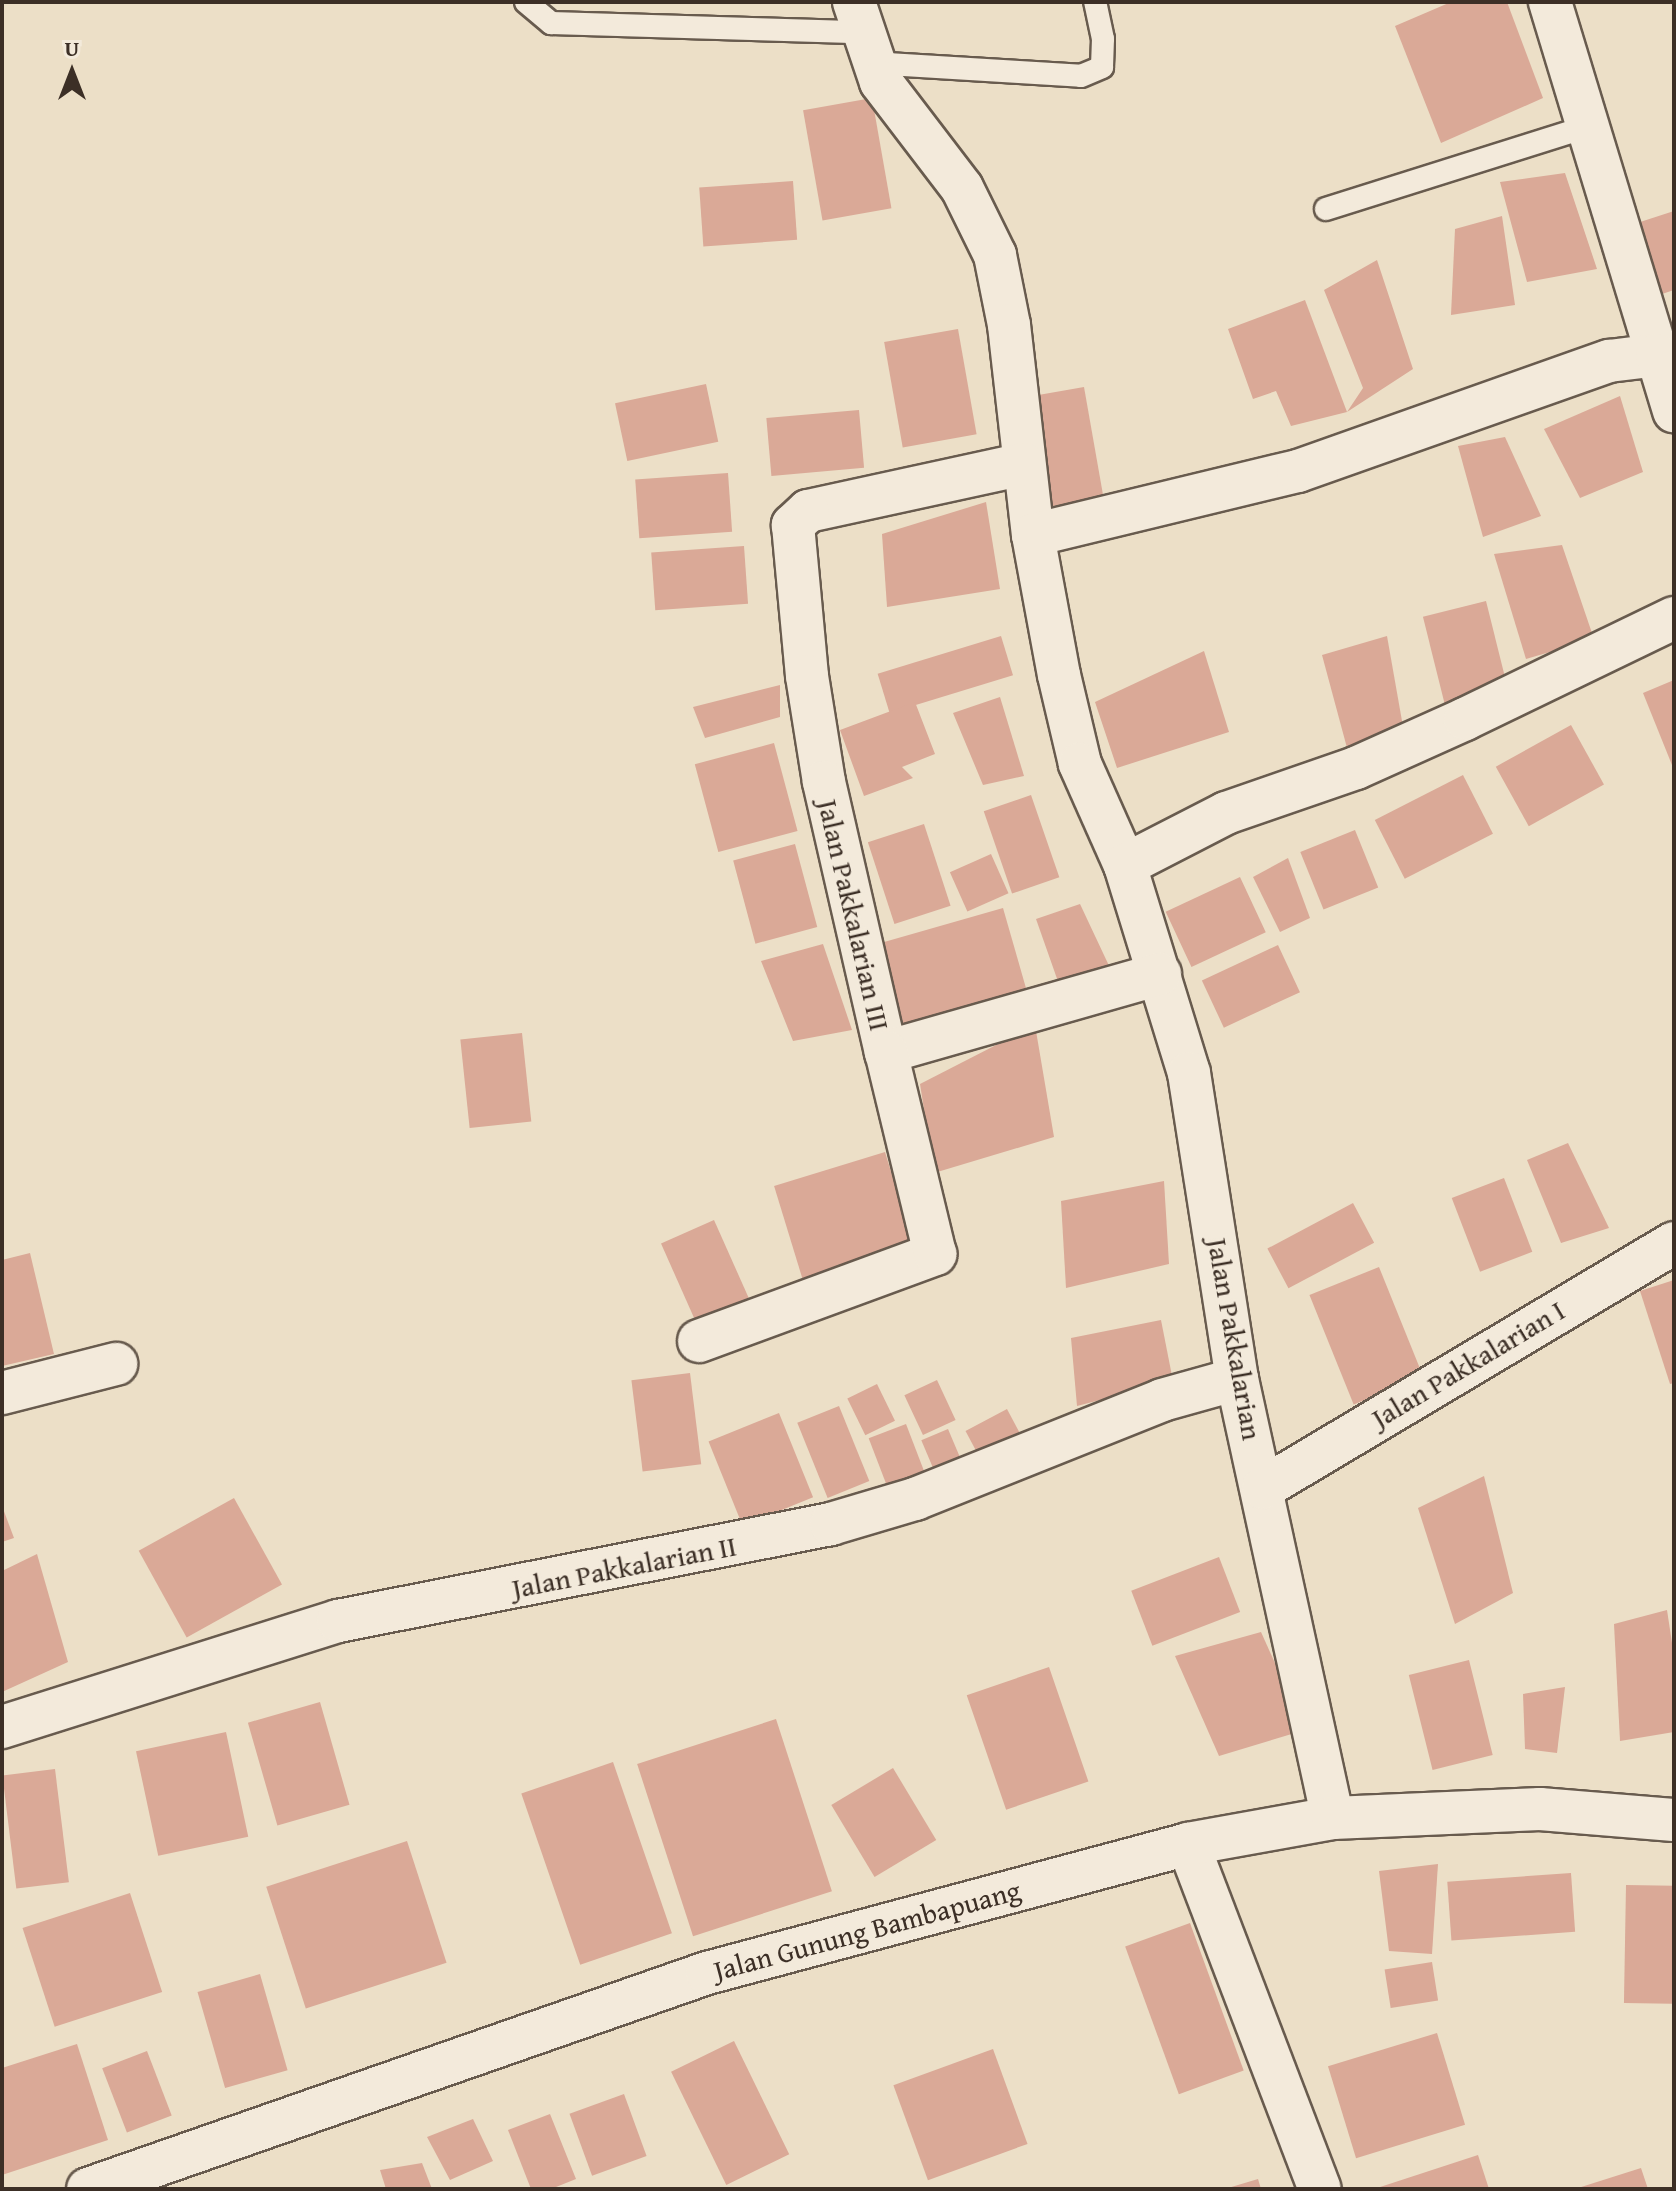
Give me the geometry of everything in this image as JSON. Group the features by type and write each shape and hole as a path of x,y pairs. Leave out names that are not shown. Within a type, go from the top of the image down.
{"street":[{"path":"1550,2 1674,411"},
{"name":"Jalan Pakkalarian","path":"862,33 894,104 962,188 995,255 1009,325 1033,535 1080,764 1125,865 1160,974 1205,1148 1237,1379 1333,1818"},
{"path":"1033,535 1298,471 1609,361 1657,355"},
{"name":"Jalan Pakkalarian III","path":"1024,464 808,511 793,525 792,542 824,782 886,1052 1160,974"},
{"path":"1125,865 1226,813 1383,756 1613,652 1674,618"},
{"path":"699,1341 935,1254 886,1052"},
{"name":"Jalan Pakkalarian I","path":"1263,1488 1674,1243"},
{"path":"2,1393 116,1364"},
{"name":"Jalan Pakkalarian II","path":"2,1727 338,1621 831,1524 915,1499 1162,1400 1237,1379"},
{"name":"Jalan Gunung Bambapuang","path":"88,2189 707,1973 1188,1844 1333,1818 1540,1809 1674,1820"},
{"path":"1188,1844 1320,2189"}],"lane":[{"path":"526,2 551,23 862,33 1081,76 1102,67 1103,39 1095,2"},
{"path":"1326,209 1589,126"}],"building":[{"path":"1451,2 1507,2 1543,98 1441,143 1395,26"},
{"path":"872,98 891,208 823,220 803,110"},
{"path":"1565,173 1597,269 1527,282 1500,182"},
{"path":"793,181 797,240 703,246 699,188"},
{"path":"1674,211 1674,290 1659,295 1634,224"},
{"path":"1502,216 1515,305 1451,315 1455,229"},
{"path":"1377,260 1413,369 1347,412 1363,388 1324,290"},
{"path":"1305,300 1347,412 1291,426 1276,391 1253,399 1228,329"},
{"path":"958,329 977,434 903,447 884,342"},
{"path":"706,384 718,442 627,461 615,403"},
{"path":"1084,387 1103,497 1049,507 1030,397"},
{"path":"1620,396 1643,472 1580,498 1544,429"},
{"path":"859,410 864,468 771,476 766,418"},
{"path":"1505,437 1541,516 1483,537 1458,446"},
{"path":"728,473 732,532 639,538 635,479"},
{"path":"986,502 1000,589 887,607 882,534"},
{"path":"1562,545 1594,639 1526,659 1494,554"},
{"path":"744,546 748,604 655,610 651,552"},
{"path":"1486,601 1508,691 1445,707 1423,617"},
{"path":"1001,636 1013,675 890,713 878,674"},
{"path":"1387,636 1405,738 1350,759 1322,655"},
{"path":"1204,651 1229,732 1117,768 1095,702"},
{"path":"1674,680 1674,770 1643,693"},
{"path":"780,685 780,717 705,738 693,707"},
{"path":"1000,697 1024,776 983,785 953,713"},
{"path":"915,702 935,754 902,767 913,778 864,796 840,730"},
{"path":"1571,725 1604,784 1529,826 1496,767"},
{"path":"774,743 798,831 718,852 695,764"},
{"path":"1463,775 1493,834 1405,879 1375,820"},
{"path":"1031,795 1059,877 1012,894 984,811"},
{"path":"924,824 951,906 894,924 868,842"},
{"path":"1355,830 1378,887 1324,910 1300,852"},
{"path":"795,844 817,927 755,944 733,861"},
{"path":"991,854 1008,893 967,912 950,872"},
{"path":"1288,858 1310,918 1280,932 1253,877"},
{"path":"1240,877 1266,932 1191,967 1166,912"},
{"path":"1080,904 1111,970 1061,990 1036,919"},
{"path":"1003,908 1028,995 903,1031 878,944"},
{"path":"823,944 852,1030 793,1041 761,961"},
{"path":"1278,945 1300,992 1224,1028 1202,980"},
{"path":"1035,1025 1054,1137 934,1173 920,1084"},
{"path":"522,1033 531,1122 470,1128 460,1039"},
{"path":"1568,1143 1609,1228 1561,1243 1527,1160"},
{"path":"885,1152 915,1250 804,1283 774,1186"},
{"path":"1504,1178 1532,1252 1480,1272 1452,1198"},
{"path":"1164,1181 1169,1264 1066,1288 1061,1201"},
{"path":"1353,1203 1374,1243 1288,1288 1267,1249"},
{"path":"714,1220 751,1304 698,1328 661,1244"},
{"path":"30,1253 54,1354 2,1366 2,1260"},
{"path":"1379,1267 1423,1376 1354,1405 1309,1295"},
{"path":"1674,1280 1674,1383 1670,1384 1640,1291"},
{"path":"1161,1320 1173,1381 1077,1406 1071,1338"},
{"path":"690,1373 701,1464 643,1472 631,1380"},
{"path":"937,1380 956,1420 923,1435 904,1395"},
{"path":"877,1384 895,1421 865,1435 847,1398"},
{"path":"839,1406 869,1481 828,1498 797,1423"},
{"path":"1007,1409 1023,1439 981,1461 966,1431"},
{"path":"779,1413 813,1497 743,1526 709,1441"},
{"path":"906,1424 925,1473 888,1488 869,1438"},
{"path":"948,1429 963,1465 937,1476 921,1440"},
{"path":"1484,1476 1513,1593 1455,1624 1418,1508"},
{"path":"234,1498 282,1585 187,1637 139,1551"},
{"path":"2,1506 14,1538 2,1542"},
{"path":"37,1554 68,1662 2,1692 2,1571"},
{"path":"1219,1557 1240,1612 1152,1646 1131,1591"},
{"path":"1667,1610 1674,1656 1674,1732 1620,1741 1614,1624"},
{"path":"1261,1632 1305,1730 1219,1756 1175,1656"},
{"path":"1469,1660 1493,1755 1433,1770 1409,1675"},
{"path":"1049,1667 1088,1781 1006,1810 967,1695"},
{"path":"1565,1687 1557,1753 1525,1749 1523,1694"},
{"path":"320,1702 349,1805 277,1826 248,1723"},
{"path":"776,1719 832,1891 693,1936 637,1764"},
{"path":"226,1732 248,1837 158,1856 136,1751"},
{"path":"613,1762 672,1933 580,1965 521,1794"},
{"path":"893,1768 936,1840 875,1877 831,1805"},
{"path":"55,1769 69,1882 16,1889 2,1775"},
{"path":"407,1841 447,1963 306,2008 266,1887"},
{"path":"1438,1864 1432,1954 1389,1951 1379,1871"},
{"path":"1571,1873 1575,1932 1451,1941 1447,1882"},
{"path":"1626,1885 1674,1886 1672,2004 1624,2003"},
{"path":"130,1893 162,1992 55,2027 23,1928"},
{"path":"1190,1923 1244,2071 1179,2094 1125,1947"},
{"path":"1432,1962 1438,2001 1391,2008 1385,1970"},
{"path":"260,1974 288,2070 225,2088 198,1992"},
{"path":"1437,2033 1465,2125 1356,2158 1328,2066"},
{"path":"734,2041 789,2154 726,2185 671,2072"},
{"path":"77,2044 108,2140 2,2175 2,2068"},
{"path":"993,2049 1028,2144 928,2180 893,2085"},
{"path":"147,2051 172,2115 127,2133 102,2068"},
{"path":"624,2094 647,2156 592,2176 569,2114"},
{"path":"550,2114 576,2179 551,2189 531,2189 508,2130"},
{"path":"473,2119 493,2161 450,2180 427,2137"},
{"path":"1478,2155 1489,2189 1377,2188"},
{"path":"422,2163 432,2189 386,2189 380,2170"},
{"path":"1641,2168 1648,2189 1578,2189 1578,2188"},
{"path":"1258,2179 1261,2189 1228,2188"}]}
